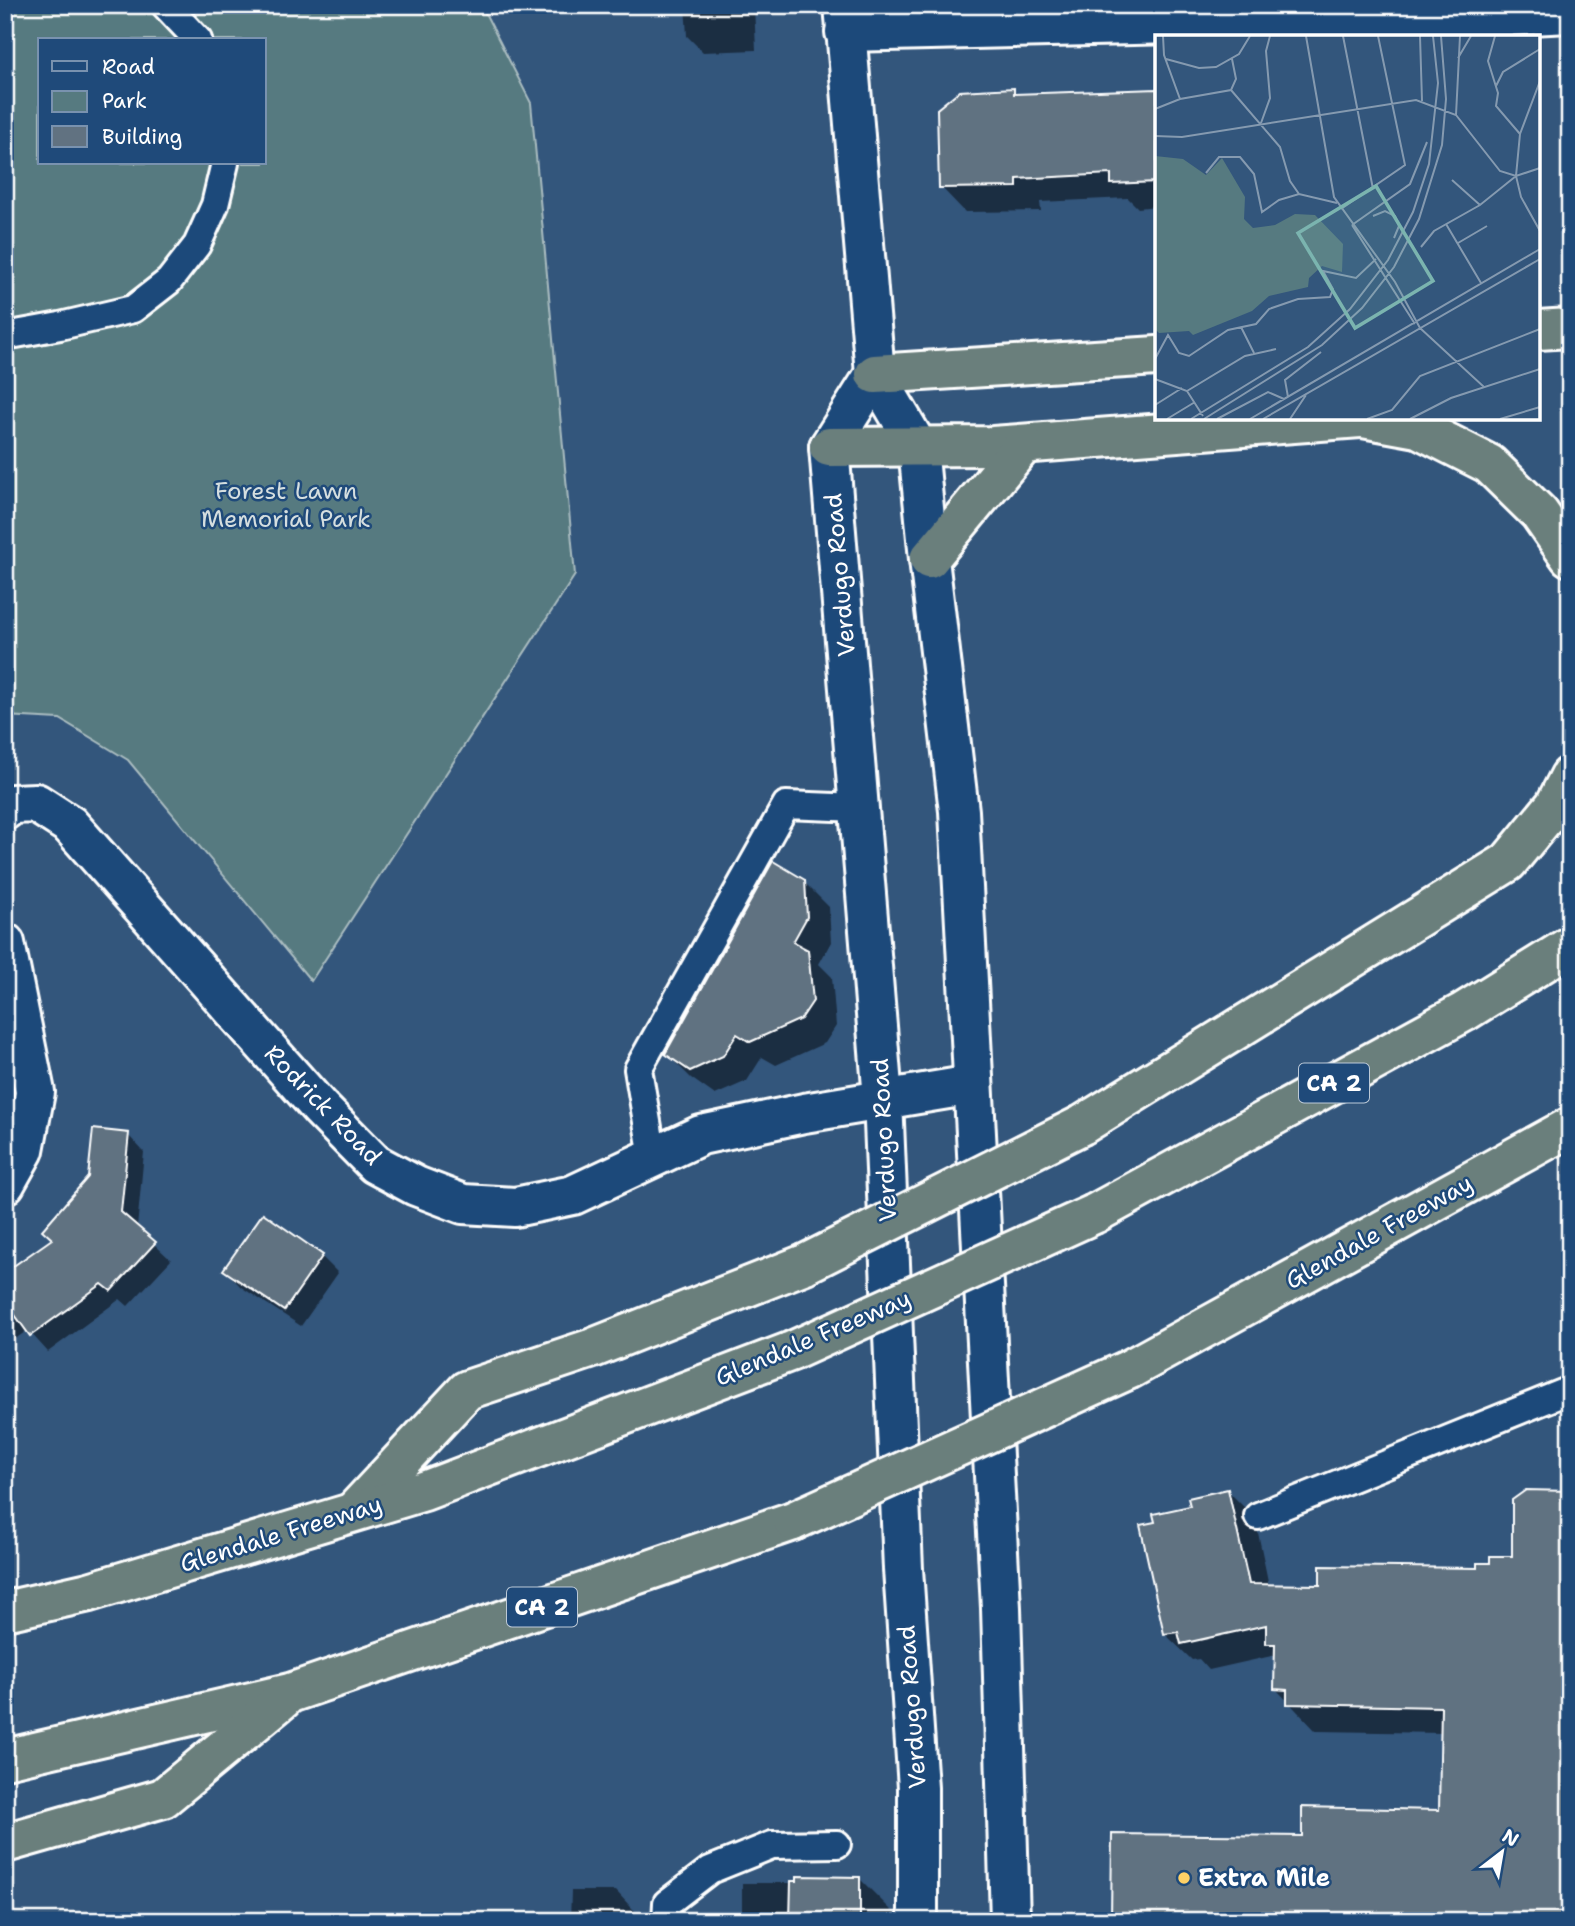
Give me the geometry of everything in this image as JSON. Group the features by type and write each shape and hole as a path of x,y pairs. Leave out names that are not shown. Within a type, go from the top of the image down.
{"highway":[{"path":"1540,330 1570,328"},
{"path":"874,374 1155,356"},
{"path":"829,447 1024,444 1335,420"},
{"path":"1372,420 1418,428 1489,464 1539,513 1570,557"},
{"path":"929,559 1024,444"},
{"path":"351,1514 467,1390 593,1348 805,1264 1082,1125 1508,862 1555,805 1570,776"},
{"name":"Glendale Freeway","path":"5,1611 89,1592 424,1491 792,1351 1094,1214 1464,1012 1570,946"},
{"name":"Glendale Freeway","path":"5,1759 290,1692 793,1521 1130,1369 1570,1127"},
{"path":"5,1843 163,1798 290,1692"}],"main road":[{"path":"1010,1921 1001,1608 958,811 918,447 874,374 844,19 1508,19 1570,13"},
{"path":"829,447 874,374"},
{"name":"Verdugo Road","path":"829,447 883,1099 903,1569 918,1788 918,1921"},
{"name":"Rodrick Road","path":"5,810 12,804 36,803 70,825 320,1108 375,1164 405,1180 463,1204 515,1207 573,1195 701,1135 804,1113 972,1085"},
{"path":"5,943 35,1092 24,1150 5,1184"}],"lane":[{"path":"166,5 196,38"},
{"path":"5,336 133,309 169,281 197,245 215,205 225,164"},
{"path":"653,1157 638,1069 786,804 859,808"},
{"path":"1258,1516 1570,1390"},
{"path":"666,1921 667,1903 710,1870 772,1844 837,1844"}],"green space":[{"name":"Forest Lawn Memorial Park","path":"5,5 481,5 531,103 575,575 311,981 128,760 60,719 5,716"}],"building":[{"path":"1014,88 1014,94 1155,89 1155,182 1111,184 1111,174 1017,179 1017,187 939,188 937,109 959,91"},
{"path":"773,861 805,880 807,917 793,942 808,950 813,1001 801,1019 750,1042 737,1034 723,1056 690,1071 665,1054"},
{"path":"93,1129 129,1133 121,1212 156,1242 111,1291 102,1284 30,1336 5,1301 5,1272 52,1239 42,1230 88,1177"},
{"path":"263,1213 323,1255 284,1311 223,1270"},
{"path":"1228,1489 1249,1584 1320,1585 1320,1566 1477,1568 1477,1563 1490,1563 1490,1556 1512,1556 1512,1500 1526,1490 1570,1491 1570,1921 1111,1921 1112,1834 1302,1836 1302,1807 1439,1810 1441,1707 1287,1704 1287,1690 1274,1689 1275,1644 1266,1644 1266,1625 1181,1644 1178,1632 1164,1634 1140,1525 1155,1522 1153,1514 1190,1506 1188,1498"},
{"path":"797,1876 860,1877 860,1921 790,1921 791,1881 797,1881"}],"place":[{"name":"Extra Mile","path":"1184,1878"}]}
